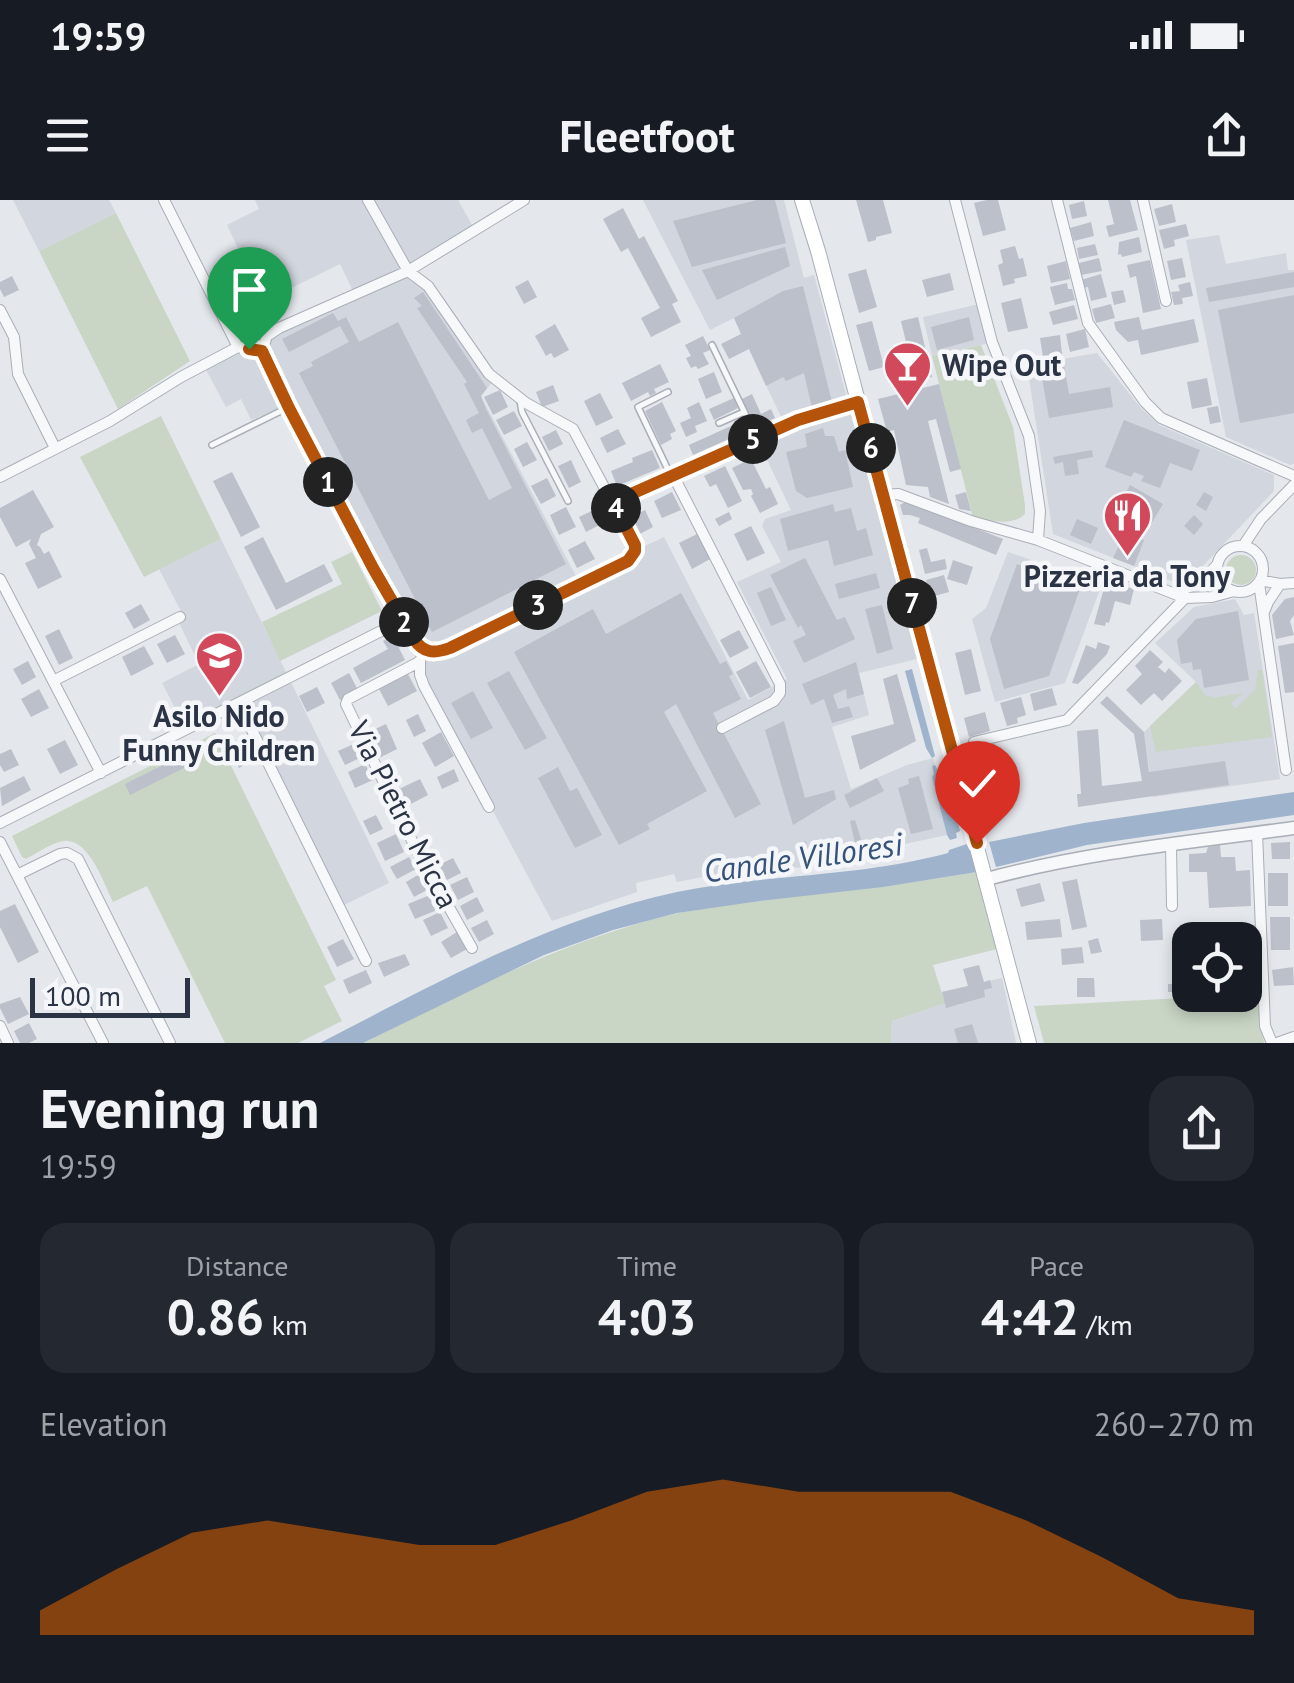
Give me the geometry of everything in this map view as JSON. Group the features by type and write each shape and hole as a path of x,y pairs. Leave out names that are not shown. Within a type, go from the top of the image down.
{"main road":[{"path":"802,200 1029,1043"}],"street":[{"path":"164,200 238,347"},
{"path":"368,200 408,271 428,286 489,374 519,398 574,429 635,545 628,561 436,652 422,649 403,620 262,351 267,336 279,328 408,271 524,200"},
{"path":"955,200 992,342 1029,436 1040,511 1038,540"},
{"path":"1056,200 1088,323 1146,402 1162,418 1294,476"},
{"path":"1144,200 1166,301"},
{"path":"0,310 14,336 18,374 56,448"},
{"path":"0,478 110,421 238,347 262,351"},
{"path":"613,502 798,420 858,402"},
{"path":"672,475 780,684 774,701 722,728"},
{"path":"1243,546 1261,519 1294,486"},
{"path":"883,495 898,494 970,521 1038,540 1180,595 1212,597 1240,591 1260,579 1288,583"},
{"path":"974,742 1067,720 1180,595 1200,582 1230,548 1243,546 1257,553 1263,567 1260,579 1286,770"},
{"path":"1218,564 1221,580 1264,613"},
{"path":"0,579 101,772"},
{"path":"1264,613 1268,602 1288,583"},
{"path":"54,680 180,618"},
{"path":"0,823 403,620"},
{"path":"422,649 419,662 424,686 489,807"},
{"name":"Via Pietro Micca","path":"419,662 348,699 346,704 416,849 472,948"},
{"path":"239,704 366,961"},
{"path":"985,875 1294,828"},
{"path":"1258,832 1265,1026 1274,1043 1294,1038"},
{"path":"0,842 103,1043"},
{"path":"1171,844 1172,906"},
{"path":"17,875 60,854 78,859 170,1043"},
{"path":"0,1026 8,1043"}],"lane":[{"path":"712,344 756,438"},
{"path":"668,392 638,407 672,475"},
{"path":"519,398 568,502"},
{"path":"212,446 289,408"},
{"path":"719,424 744,412"}],"shaded area":[{"path":"13,200 109,200 116,213 39,251"},
{"path":"255,200 458,200 476,232 411,270 493,381 481,396 577,578 664,537 748,700 787,679 737,582 781,562 762,526 765,519 791,510 758,441 787,429 734,318 710,330 643,200 784,200 804,278 814,275 917,659 859,673 869,715 832,727 851,789 933,758 932,777 947,835 900,845 899,855 677,882 674,874 636,883 637,892 552,921 424,675 428,646 378,565 293,402 251,420 241,399 226,407 204,366 241,347 264,349 270,337 355,295 340,264 265,301 254,281 221,298 211,278 244,261 227,225 259,209"},
{"path":"1219,235 1226,264 1286,253 1288,270 1294,270 1294,464 1226,437 1186,240"},
{"path":"979,304 989,343 932,356 923,317"},
{"path":"1097,353 1159,425 1274,475 1274,491 1184,586 1053,534 1027,365"},
{"path":"221,539 389,883 342,906 240,700 185,727 162,683 199,664 179,623 185,619 159,569"},
{"path":"1008,552 1102,584 1065,683 995,702 972,619 986,608"},
{"path":"1235,599 1244,615 1254,613 1280,779 1153,797 1144,732 1196,682 1155,643 1194,607"},
{"path":"1002,978 1016,1043 891,1043 892,1021 944,1003 942,992"}],"green space":[{"path":"116,213 190,361 118,409 39,251"},
{"path":"981,345 1013,427 1025,505 1025,514 1007,522 973,518 932,356"},
{"path":"161,416 221,539 144,577 80,457"},
{"path":"352,552 382,611 280,661 262,622 342,584 331,562"},
{"path":"1241,555 1252,559 1256,570 1252,581 1241,585 1230,581 1226,570 1230,559"},
{"path":"1258,670 1262,670 1272,737 1156,752 1150,726 1196,682 1212,698 1243,693 1231,703 1235,709 1255,690"},
{"path":"215,733 336,980 324,986 342,1021 298,1043 225,1043 147,886 113,902 95,864 81,847 64,841 26,859 12,836"},
{"path":"977,872 997,949 933,965 945,1003 892,1021 891,1043 363,1043 553,953 633,925 711,906"},
{"path":"1172,999 1172,1012 1259,1012 1264,1043 1044,1043 1034,1006"}],"water":[{"path":"912,669 935,756 932,758 905,671"},
{"path":"935,765 945,774 960,831 957,838 950,840 932,777"},
{"name":"Canale Villoresi","path":"1294,792 1294,815 1087,845 996,867 989,842 1084,823"},
{"name":"Canale Villoresi","path":"970,843 977,872 677,913 613,930 544,955 363,1043 320,1043 494,956 630,904 711,886 915,861"}],"building":[{"path":"757,200 775,200 786,243 692,267 673,221"},
{"path":"856,200 883,200 892,233 868,242"},
{"path":"998,200 1006,230 983,236 974,203"},
{"path":"1108,200 1130,200 1138,230 1109,237 1106,226 1114,224"},
{"path":"1084,201 1087,216 1072,219 1069,205"},
{"path":"1172,204 1176,222 1159,226 1154,209"},
{"path":"623,208 639,239 644,236 678,301 672,304 681,322 651,337 641,318 660,308 628,248 621,252 603,219"},
{"path":"1091,222 1094,236 1074,241 1070,228"},
{"path":"1186,224 1189,236 1174,240 1175,246 1164,249 1159,230"},
{"path":"1139,237 1142,252 1118,255 1119,242"},
{"path":"1095,244 1098,255 1079,259 1077,248"},
{"path":"1015,246 1027,276 1003,286 998,265 1003,263 1000,250"},
{"path":"785,247 790,266 717,300 702,270"},
{"path":"1099,258 1102,271 1081,275 1079,263"},
{"path":"1182,258 1186,277 1171,280 1167,261"},
{"path":"1150,260 1161,309 1143,313 1136,276 1130,278 1127,265"},
{"path":"1066,261 1070,279 1051,283 1047,266"},
{"path":"866,269 877,307 859,313 848,274"},
{"path":"1294,272 1294,287 1209,302 1206,288"},
{"path":"950,273 954,290 927,297 922,280"},
{"path":"1101,274 1107,297 1091,301 1088,287 1083,288 1081,280"},
{"path":"12,276 19,290 4,297 0,282"},
{"path":"528,280 537,297 524,304 515,287"},
{"path":"1190,282 1193,296 1174,305 1171,292 1180,291 1178,285"},
{"path":"1067,283 1075,300 1055,305 1050,287"},
{"path":"803,286 832,402 812,408 804,373 786,381 783,377 766,386 749,349 729,359 721,344 741,334 734,318 783,291"},
{"path":"1123,290 1126,302 1114,305 1111,292"},
{"path":"423,292 487,388 481,396 486,409 566,564 432,632 299,373 313,366 311,362 349,342 340,326 289,352 282,339 333,313 338,321 346,317 359,342 398,322 489,500 512,488 482,428 472,433 466,420 479,413 464,384 467,382 417,308 422,306 414,298"},
{"path":"1294,295 1294,413 1240,423 1218,310"},
{"path":"250,296 255,306 251,308 253,313 242,319 234,304"},
{"path":"1021,298 1028,328 1008,332 1001,303"},
{"path":"1111,304 1115,318 1096,323 1092,309"},
{"path":"1074,305 1078,319 1053,325 1049,312"},
{"path":"918,317 932,377 915,380 901,321"},
{"path":"969,317 974,340 937,350 931,327"},
{"path":"1139,317 1142,330 1194,319 1199,342 1141,355 1138,340 1128,342 1114,322"},
{"path":"872,321 884,367 869,371 856,325"},
{"path":"555,324 569,350 554,358 551,353 546,356 535,336"},
{"path":"1085,329 1089,347 1070,352 1066,334"},
{"path":"1060,335 1062,354 1043,357 1040,338"},
{"path":"703,336 710,350 703,353 709,364 691,368 686,358 691,356 685,345"},
{"path":"1063,359 1069,394 1110,387 1113,407 1049,418 1041,372 1047,371 1046,362"},
{"path":"660,364 669,382 654,389 656,393 650,396 648,392 631,401 622,383"},
{"path":"714,372 722,392 706,399 698,379"},
{"path":"1207,378 1212,405 1192,409 1187,382"},
{"path":"939,384 961,469 950,472 936,419 928,421 949,504 930,497 928,487 906,485 894,430 887,432 878,399"},
{"path":"553,385 559,401 542,407 536,392"},
{"path":"500,390 508,407 493,415 484,397"},
{"path":"600,393 613,418 596,426 584,401"},
{"path":"752,394 761,414 771,409 775,418 757,431 742,399"},
{"path":"734,398 738,408 714,420 709,409"},
{"path":"662,402 676,431 670,434 672,439 661,445 645,411"},
{"path":"699,402 707,421 695,426 697,432 686,437 680,423 691,418 687,408"},
{"path":"1218,406 1221,422 1210,424 1207,408"},
{"path":"514,411 522,426 504,435 496,420"},
{"path":"744,420 749,430 693,455 689,445"},
{"path":"1124,420 1200,450 1192,471 1170,463 1160,488 1141,481 1144,476 1134,472 1131,477 1105,467"},
{"path":"823,428 825,436 834,436 839,452 845,450 853,487 807,498 796,491 786,452 807,447 805,434"},
{"path":"618,429 626,444 607,453 600,438"},
{"path":"556,430 563,444 549,451 542,437"},
{"path":"527,442 537,460 523,467 514,449"},
{"path":"652,450 660,468 617,486 611,471"},
{"path":"1092,450 1093,457 1077,460 1079,474 1065,476 1063,462 1055,464 1053,457"},
{"path":"751,459 778,504 760,513 751,489 743,490 732,468"},
{"path":"571,460 581,482 569,488 558,466"},
{"path":"725,466 742,501 728,508 716,484 710,487 704,476"},
{"path":"232,472 260,527 241,537 213,481"},
{"path":"547,478 556,496 541,504 531,486"},
{"path":"1130,485 1163,504 1151,524 1119,505"},
{"path":"33,490 54,527 41,534 37,545 44,554 49,551 62,577 38,589 25,563 36,558 29,544 31,539 16,547 0,517 0,508"},
{"path":"672,492 681,510 662,518 654,501"},
{"path":"966,492 971,511 959,509 955,495"},
{"path":"1204,492 1213,497 1206,511 1196,505"},
{"path":"907,501 1003,539 996,555 918,523 920,518 903,515 900,505"},
{"path":"833,504 835,512 851,508 857,531 866,528 873,555 834,566 828,540 788,551 780,519"},
{"path":"633,506 637,514 645,510 653,527 636,536 623,511"},
{"path":"566,507 576,527 559,535 550,515"},
{"path":"600,507 607,521 586,532 579,517"},
{"path":"729,512 732,519 719,526 715,519"},
{"path":"1194,515 1203,524 1194,535 1184,526"},
{"path":"1077,519 1098,528 1091,544 1070,535"},
{"path":"751,526 765,553 747,561 734,534"},
{"path":"699,533 712,558 692,569 679,543"},
{"path":"1125,533 1144,540 1134,566 1113,558"},
{"path":"263,537 286,583 324,564 333,581 276,610 244,547"},
{"path":"585,541 595,559 577,568 568,550"},
{"path":"927,548 931,562 945,559 947,569 925,574 919,550"},
{"path":"805,558 837,620 845,617 855,639 804,663 793,641 806,635 801,625 798,628 770,575"},
{"path":"953,560 973,567 967,585 947,579"},
{"path":"1017,564 1081,586 1049,676 1004,689 990,639"},
{"path":"876,573 880,588 839,599 835,584"},
{"path":"944,575 949,592 931,597 926,580"},
{"path":"1106,581 1134,589 1130,605 1115,601 1105,626 1094,624"},
{"path":"771,587 786,620 771,626 757,593"},
{"path":"681,593 720,664 726,661 733,674 729,676 741,699 713,713 761,804 735,818 676,704 664,712 707,791 647,824 650,829 619,845 514,652 593,609 606,634"},
{"path":"1294,597 1290,621 1294,635 1276,639 1272,615 1285,599"},
{"path":"141,604 150,620 134,629 125,613"},
{"path":"882,605 893,649 877,654 865,609"},
{"path":"1238,611 1249,680 1204,688 1201,669 1193,670 1192,662 1181,664 1177,640 1196,619"},
{"path":"59,629 73,658 59,665 45,636"},
{"path":"739,630 749,648 730,658 720,640"},
{"path":"175,635 185,654 167,663 157,644"},
{"path":"393,636 405,660 361,683 353,668 388,649 383,641"},
{"path":"1098,642 1110,646 1107,654 1078,684 1072,683 1086,645 1096,649"},
{"path":"1294,643 1294,692 1285,693 1278,646"},
{"path":"144,646 154,664 131,676 122,657"},
{"path":"971,649 981,691 965,695 955,653"},
{"path":"1150,650 1163,662 1158,667 1165,673 1169,668 1182,681 1162,701 1154,693 1141,705 1126,690 1142,674 1135,666"},
{"path":"28,661 36,677 22,685 13,669"},
{"path":"756,661 771,687 750,698 736,672"},
{"path":"856,662 864,694 847,699 846,689 833,695 838,709 849,706 853,717 832,723 824,699 811,705 802,684"},
{"path":"509,671 547,738 525,750 487,683"},
{"path":"349,673 358,690 340,700 331,683"},
{"path":"408,674 417,691 388,706 379,689"},
{"path":"897,674 916,741 860,770 851,736 894,724 883,679"},
{"path":"317,687 325,703 307,712 299,696"},
{"path":"1052,688 1057,705 1034,711 1030,694"},
{"path":"39,689 49,708 31,717 21,699"},
{"path":"473,691 493,728 471,739 451,703"},
{"path":"1107,696 1144,732 1149,772 1225,761 1229,785 1078,807 1077,794 1081,794 1077,731 1098,729 1102,786 1142,781 1134,734 1100,703"},
{"path":"1021,697 1026,715 1007,726 1000,703"},
{"path":"985,712 990,731 969,737 964,718"},
{"path":"418,714 426,731 414,737 406,720"},
{"path":"784,721 805,798 834,790 836,799 793,825 765,730"},
{"path":"386,724 397,749 379,758 367,733"},
{"path":"441,732 454,756 435,767 422,743"},
{"path":"241,738 253,760 239,768 227,745"},
{"path":"65,740 78,765 60,774 47,749"},
{"path":"356,743 362,757 345,765 338,751"},
{"path":"11,749 19,765 4,772 0,754"},
{"path":"191,751 196,762 130,795 125,784"},
{"path":"365,764 373,780 355,788 348,772"},
{"path":"558,767 570,791 577,788 602,835 575,848 538,778"},
{"path":"454,769 459,781 442,789 437,777"},
{"path":"24,776 31,790 2,806 0,788"},
{"path":"919,776 933,829 911,834 898,788"},
{"path":"877,778 884,791 850,808 844,795"},
{"path":"420,779 428,795 407,806 399,789"},
{"path":"376,815 383,829 370,835 363,821"},
{"path":"855,820 864,849 802,858 799,844 806,841 808,849 855,843 850,821"},
{"path":"396,834 404,852 385,861 377,843"},
{"path":"1290,842 1290,859 1272,859 1271,843"},
{"path":"1220,845 1221,857 1235,857 1236,871 1250,870 1251,906 1209,908 1207,872 1189,872 1189,854 1206,853 1208,847"},
{"path":"409,857 416,869 397,879 390,867"},
{"path":"453,858 461,873 447,880 439,865"},
{"path":"1268,873 1288,873 1288,906 1268,906"},
{"path":"418,875 427,890 414,897 406,882"},
{"path":"467,877 474,892 458,900 450,885"},
{"path":"1077,879 1087,927 1072,930 1062,882"},
{"path":"1040,883 1045,901 1021,907 1016,889"},
{"path":"430,895 437,910 415,919 408,904"},
{"path":"477,897 484,911 467,920 460,906"},
{"path":"15,904 39,952 18,963 0,927 0,911"},
{"path":"440,912 448,928 431,936 423,920"},
{"path":"1270,917 1290,917 1290,950 1271,950"},
{"path":"1060,919 1062,937 1027,940 1025,922"},
{"path":"1162,919 1163,940 1141,941 1140,920"},
{"path":"487,920 494,934 479,942 471,928"},
{"path":"457,932 467,949 451,958 441,942"},
{"path":"1098,938 1102,952 1091,954 1088,941"},
{"path":"343,939 354,959 337,967 327,947"},
{"path":"1082,947 1084,963 1062,965 1061,949"},
{"path":"405,954 410,965 384,977 378,963"},
{"path":"979,965 984,982 990,980 992,988 984,990 985,997 946,1008 942,992 968,986 963,969"},
{"path":"1293,967 1294,985 1274,986 1272,970"},
{"path":"366,970 372,983 349,994 343,980"},
{"path":"1077,978 1094,978 1095,997 1077,997"},
{"path":"20,997 29,1014 8,1024 0,1004"},
{"path":"29,1023 37,1039 20,1043 14,1031"},
{"path":"972,1024 978,1043 958,1043 954,1029"}],"place":[{"name":"Wipe Out","path":"907,408"},
{"name":"Pizzeria da Tony","path":"1127,558"},
{"name":"Asilo Nido Funny Children","path":"219,698"}],"route":[{"path":"249,349 262,351 373,568 414,639 429,652 450,648 628,561 635,545 613,502 798,420 858,402 977,843"}]}
